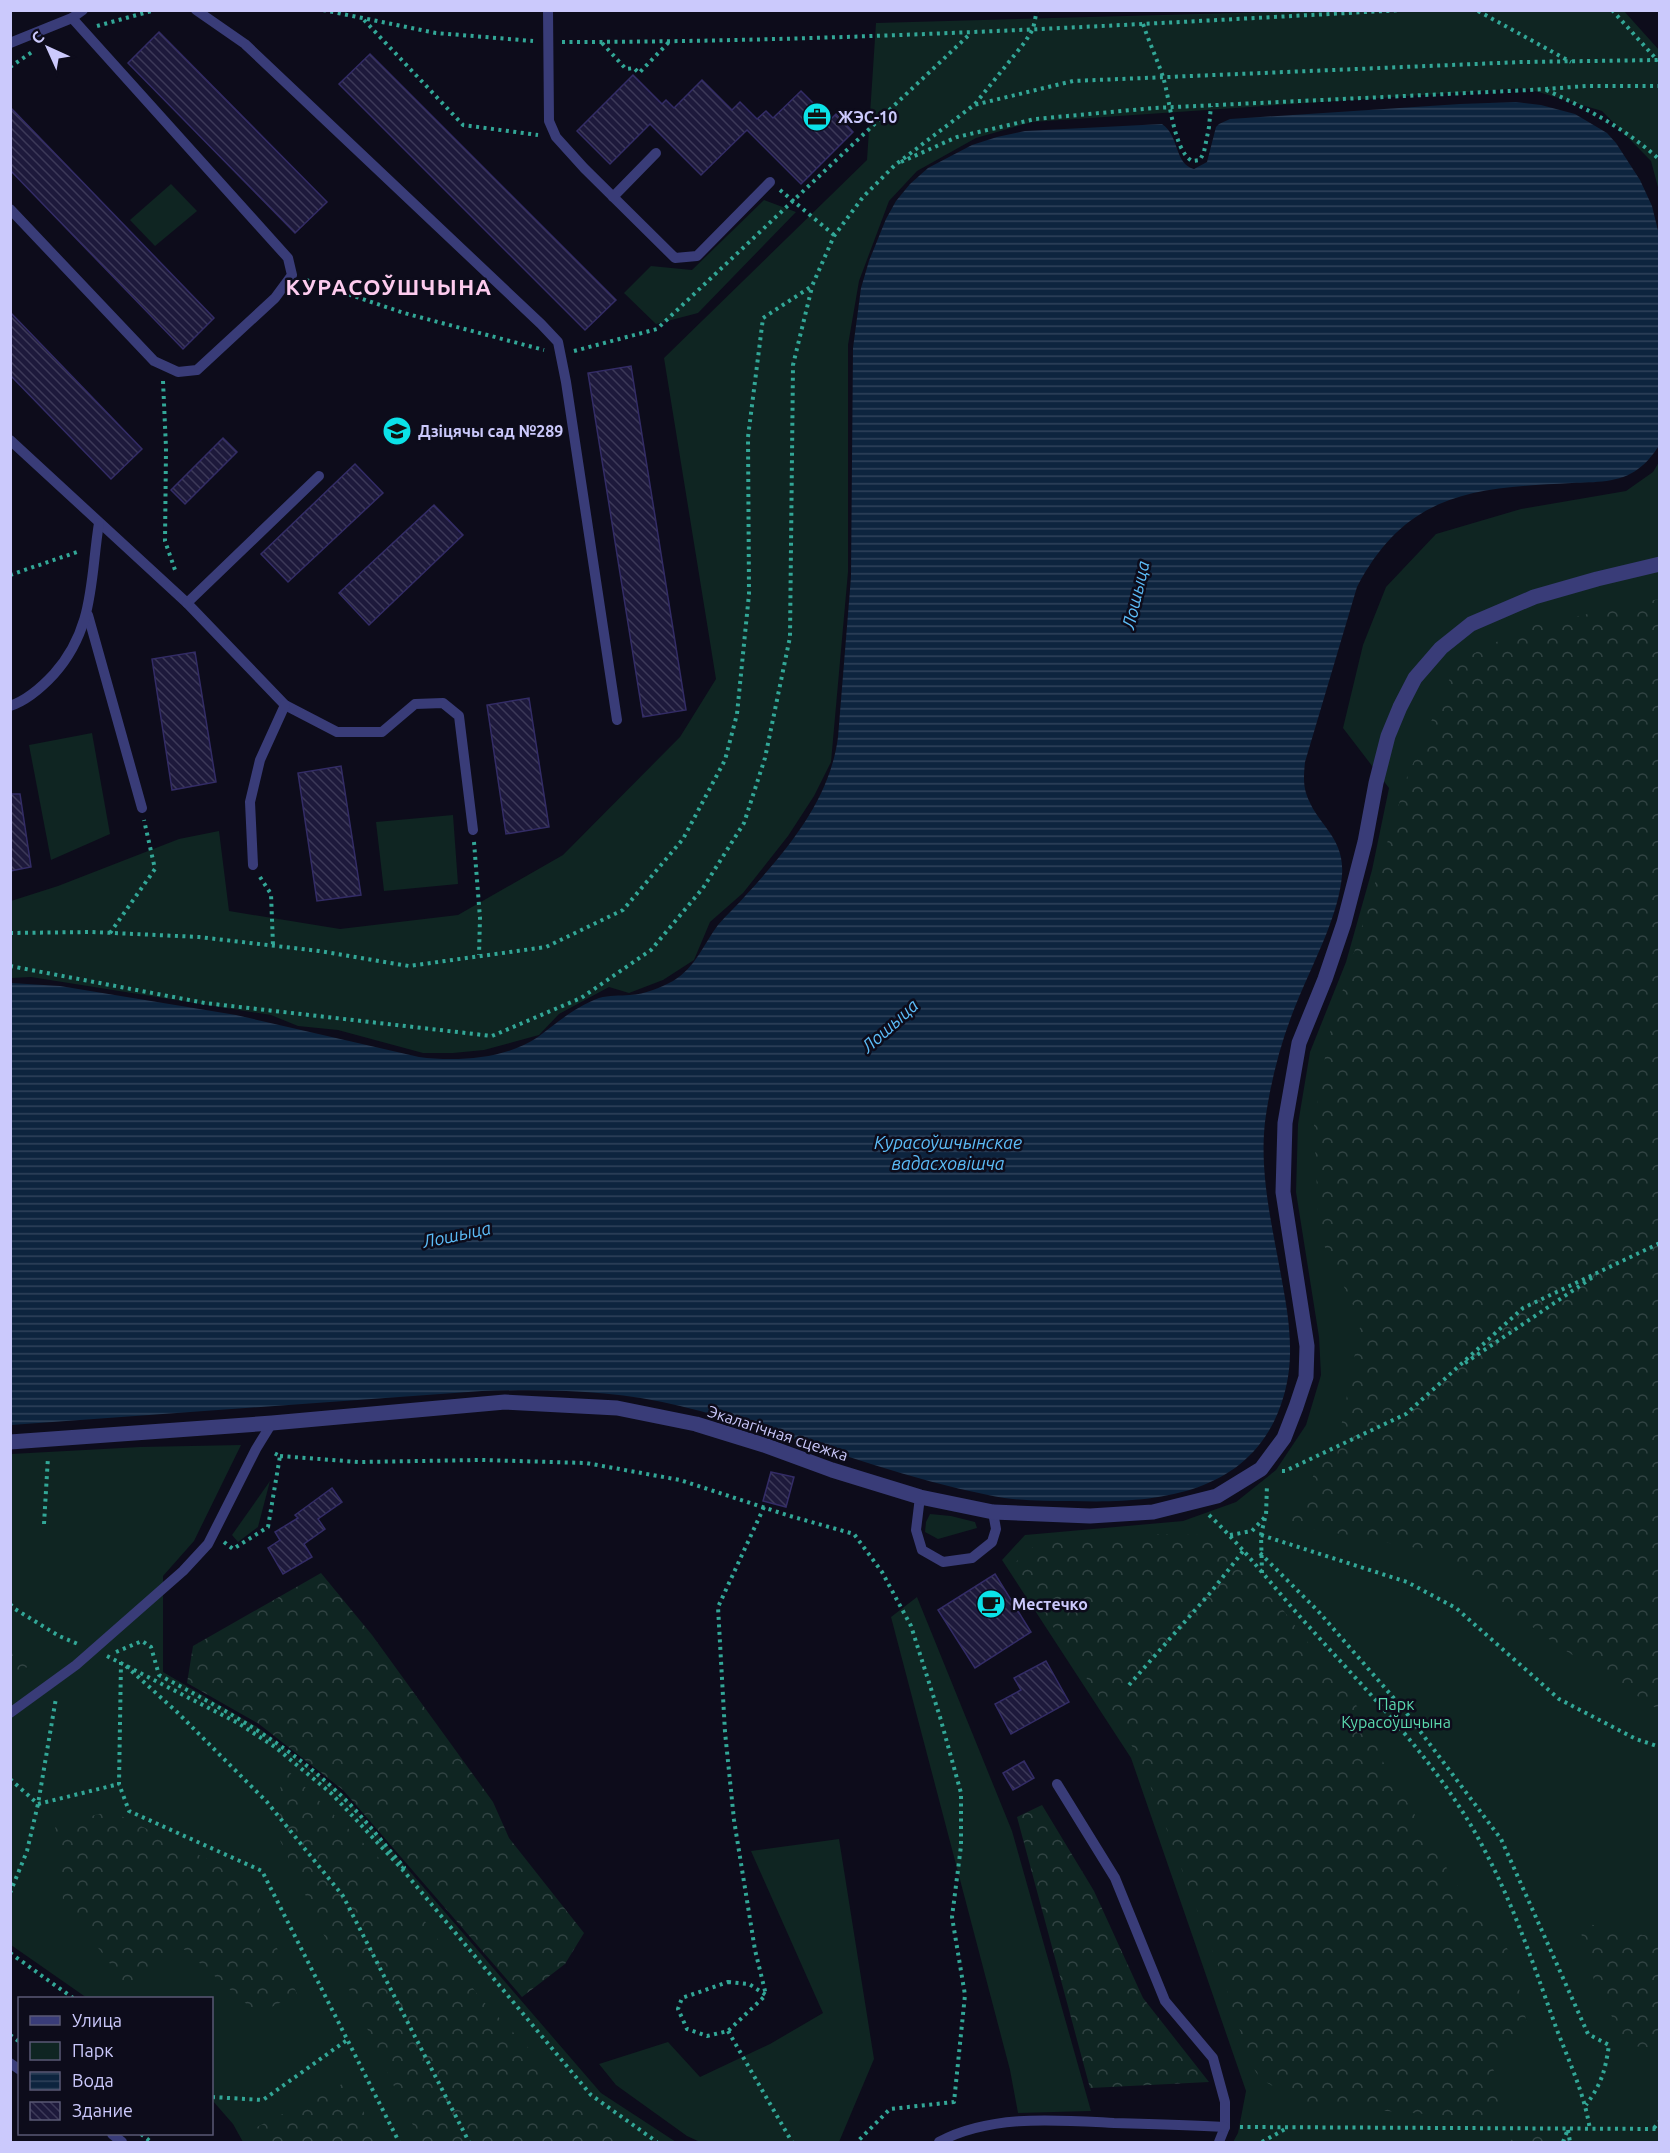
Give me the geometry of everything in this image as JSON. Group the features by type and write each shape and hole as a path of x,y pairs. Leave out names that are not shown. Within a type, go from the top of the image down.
{"street":[{"path":"1261,1469 1284,1438 1306,1377 1307,1346 1283,1192 1285,1123 1299,1043 1325,979 1344,923 1365,842 1388,736 1400,707 1415,678 1441,648 1471,624 1534,597 1659,564"},
{"name":"Экалагічная сцежка","path":"10,1442 272,1423 505,1402 617,1408 696,1424 920,1497 993,1512 1090,1516 1153,1512 1196,1503 1217,1496 1261,1469"}],"lane":[{"path":"10,43 72,18 84,10"},
{"path":"196,10 254,52 558,342 617,720"},
{"path":"548,10 549,121 556,137 675,258 698,256 770,182"},
{"path":"10,209 154,361 178,372 197,370 275,298 292,274 288,258 72,18"},
{"path":"613,197 656,153"},
{"path":"10,440 187,603 285,705 337,732 382,732 416,704 443,703 459,716 473,830"},
{"path":"187,603 319,476"},
{"path":"10,706 20,703 45,684 68,658 81,634 92,589 99,523"},
{"path":"87,613 142,808"},
{"path":"253,865 250,802 260,760 285,705"},
{"path":"10,1713 76,1665 183,1571 208,1544 256,1449 272,1423"},
{"path":"920,1497 916,1530 922,1550 943,1562 972,1558 992,1542 996,1529 993,1512"},
{"path":"1057,1784 1115,1878 1165,2001 1213,2058 1225,2102 1224,2127 1219,2142"},
{"path":"939,2142 988,2125 1041,2120 1224,2127"}],"path":[{"path":"323,10 436,33 548,42 669,42 972,32 1403,10"},
{"path":"11,966 205,1003 492,1036 581,998 651,950 704,888 744,823 765,758 790,637 793,365 812,286 834,236 863,197 895,165 974,105 1025,42 1033,29 1037,10"},
{"path":"1477,11 1483,10"},
{"path":"1612,10 1659,61"},
{"path":"1477,11 1571,62"},
{"path":"362,18 463,125 556,137"},
{"path":"1143,24 1163,78 1174,125 1185,156 1192,161 1200,160 1204,152 1211,106"},
{"path":"292,274 404,313 560,354 657,329 972,32"},
{"path":"601,42 626,69 634,68"},
{"path":"634,68 639,73 669,42"},
{"path":"974,105 1073,81 1510,62 1659,61"},
{"path":"633,75 634,68"},
{"path":"895,165 957,137 1035,119 1171,108 1587,86 1659,86"},
{"path":"1545,89 1595,113 1638,141 1659,160"},
{"path":"770,182 834,236"},
{"path":"10,933 110,933 199,937 319,951 409,966 546,947 623,910 683,839 725,760 737,714 748,605 748,437 763,318 812,286"},
{"path":"163,365 165,541 176,572"},
{"path":"10,575 95,545"},
{"path":"110,933 155,869 142,808"},
{"path":"473,830 480,918 479,955"},
{"path":"271,894 273,945"},
{"path":"1262,1574 1261,1535 1266,1516 1267,1484 1261,1469 1285,1471 1406,1414 1523,1308 1659,1243"},
{"path":"1451,1373 1612,1265"},
{"path":"44,1524 49,1438"},
{"path":"268,1451 280,1456 358,1462 482,1460 586,1463 680,1480 854,1534 882,1572 911,1626 961,1793 961,1846 952,1917 965,1995 954,2102 890,2109 857,2142"},
{"path":"219,1538 233,1549 268,1527 280,1456"},
{"path":"1196,1503 1244,1550 1262,1574 1416,1749 1454,1799 1486,1852 1531,1956 1586,2105 1590,2130"},
{"path":"764,1507 718,1607 724,1732 734,1820 755,1950 766,1995"},
{"path":"1230,1535 1252,1531 1266,1516"},
{"path":"1261,1535 1407,1582 1456,1608 1559,1699 1636,1739 1659,1747"},
{"path":"1129,1684 1211,1592 1244,1550"},
{"path":"1260,1553 1318,1611 1405,1711 1501,1839 1588,2034 1609,2044 1605,2072 1599,2087 1586,2105"},
{"path":"10,1604 59,1636 121,1662 238,1723 275,1747 332,1794 402,1869 591,2095 657,2142"},
{"path":"107,1656 142,1641 151,1647 159,1675 241,1719 278,1743 335,1790 404,1867 402,1869"},
{"path":"121,1662 119,1784 129,1810 261,1871 399,2142"},
{"path":"121,1662 177,1712 267,1802 343,1896 469,2142"},
{"path":"10,1893 27,1851 38,1804 57,1693"},
{"path":"10,1779 38,1804"},
{"path":"38,1804 119,1784"},
{"path":"10,1953 72,1997"},
{"path":"728,1982 749,1984 766,1995 728,2031 707,2036 687,2029 678,2009 682,1998 728,1982"},
{"path":"728,2031 792,2142"},
{"path":"213,2097 262,2100 347,2040"},
{"path":"1653,2129 1659,2121"},
{"path":"1224,2127 1590,2130 1659,2128"},
{"path":"1262,2142 1289,2127"},
{"path":"1563,2142 1568,2129"},
{"path":"1568,2129 1570,2142"}],"green space":[{"path":"1307,11 1624,11 1659,50 1659,191 1651,161 1602,111 1525,88 1032,122 976,138 917,171 889,201 859,281 848,345 848,572 831,762 814,796 788,836 743,893 710,922 694,960 663,980 629,993 609,987 559,1014 539,1035 484,1050 423,1053 338,1030 298,1026 271,1015 31,977 11,978 11,901 58,886 179,839 219,831 229,911 340,929 458,915 563,855 680,737 716,679 664,358 867,160 876,23"},
{"path":"171,184 197,211 155,246 130,220"},
{"path":"764,200 796,212 698,313 656,324 624,293 651,266 692,270"},
{"name":"Парк Курасоўшчына","path":"1659,462 1659,2142 1233,2142 1238,2133 1246,2091 1131,1758 1002,1560 1025,1535 1183,1521 1236,1502 1276,1470 1306,1425 1321,1375 1319,1337 1296,1192 1298,1124 1310,1052 1346,962 1372,870 1389,788 1343,728 1363,645 1386,587 1436,534 1521,509 1626,491 1653,472"},
{"path":"1660,599 1659,1710 1560,1647 1427,1550 1286,1524 1341,1427 1361,1322 1319,1235 1314,1124 1328,1039 1407,777 1457,662 1526,627"},
{"path":"92,733 110,834 51,860 29,745"},
{"path":"453,815 458,884 384,891 376,822"},
{"path":"241,1445 194,1541 163,1576 163,1672 259,1728 343,1794 601,2093 676,2142 243,2142 233,2124 213,2101 213,1997 86,1997 11,1945 11,1454 140,1447"},
{"path":"270,1481 258,1527 238,1542 232,1535"},
{"path":"930,1514 975,1522 977,1528 938,1539 925,1532"},
{"path":"1152,1534 1202,1535 1220,1541 1267,1589 1376,1731 1382,1760 1466,1900 1511,1953 1527,2024 1506,2039 1491,2063 1504,2099 1478,2118 1308,2105 1260,2079 1250,2062 1225,1984 1139,1756 1013,1565 1027,1550 1048,1541"},
{"path":"321,1573 372,1635 493,1802 509,1838 584,1933 565,1964 522,1997 343,1790 259,1724 187,1683 193,1646"},
{"path":"917,1597 1012,1831 1091,2111 1018,2113 1010,2070 891,1617"},
{"path":"10,1637 34,1661 11,1681 10,1681"},
{"path":"281,1764 381,1860 480,1998 607,2129 632,2142 422,2142 404,2108 279,1838"},
{"path":"1042,1805 1094,1891 1143,1998 1209,2082 1090,2088 1017,1817"},
{"path":"111,1811 247,1879 297,1994 258,2014 179,1945 126,1985 63,1901 55,1825"},
{"path":"839,1839 874,2059 839,2142 700,2142 687,2136 616,2085 599,2064 668,2042 700,2077 770,2044 823,2013 751,1851"},
{"path":"1578,1922 1659,1938 1659,2048 1629,2046 1597,1991"},
{"path":"348,2081 379,2142 258,2142 249,2131"},
{"path":"1551,2134 1550,2142 1496,2142"}],"water":[{"name":"Курасоўшчынскае вадасховішча","path":"1516,102 1541,105 1575,114 1607,133 1640,180 1652,206 1660,239 1659,446 1641,467 1623,477 1598,482 1505,488 1447,501 1422,513 1398,531 1377,555 1357,587 1305,762 1306,793 1316,814 1335,840 1342,862 1342,875 1331,921 1282,1043 1267,1106 1264,1142 1265,1182 1287,1309 1290,1352 1284,1395 1270,1428 1251,1454 1228,1473 1200,1486 1170,1495 1138,1500 1040,1501 998,1497 910,1476 680,1406 631,1397 582,1392 482,1391 11,1425 11,983 60,986 236,1015 419,1057 465,1059 481,1057 525,1044 574,1010 590,1002 603,997 647,992 673,981 688,969 718,925 791,842 816,803 826,782 838,737 851,577 853,348 861,288 869,261 896,201 928,168 972,145 1025,131 1162,124 1172,135 1183,162 1194,169 1207,162 1216,127 1230,119"}],"building":[{"path":"159,32 327,202 295,233 128,63"},
{"path":"370,54 616,300 585,330 339,84"},
{"path":"633,75 662,104 666,100 674,108 702,80 732,110 740,102 757,119 766,111 773,118 801,91 830,120 836,114 853,132 801,184 747,130 701,175 650,124 610,164 577,131"},
{"path":"10,107 214,318 183,349 10,170"},
{"path":"10,312 142,449 111,479 10,375"},
{"path":"631,366 686,710 643,717 588,373"},
{"path":"223,438 237,452 185,504 171,490"},
{"path":"355,464 383,493 288,582 261,554"},
{"path":"434,505 463,535 369,625 339,593"},
{"path":"195,652 216,782 172,790 152,659"},
{"path":"529,698 549,827 506,834 487,705"},
{"path":"341,766 361,895 317,901 298,773"},
{"path":"10,794 20,794 31,867 10,871"},
{"path":"771,1472 794,1477 786,1507 763,1501"},
{"path":"332,1488 342,1502 318,1519 325,1529 304,1544 312,1557 283,1574 268,1548 280,1540 275,1532 298,1518 295,1515"},
{"path":"995,1574 1031,1632 975,1668 938,1610"},
{"path":"1046,1661 1069,1702 1011,1734 995,1704 1021,1690 1014,1678"},
{"path":"1024,1761 1034,1778 1013,1790 1003,1773"}],"place":[{"name":"ЖЭС-10","path":"817,117"},
{"name":"Дзіцячы сад №289","path":"397,431"},
{"name":"Местечко","path":"991,1604"}],"district":[{"name":"КУРАСОЎШЧЫНА","path":"389,287"}],"water label":[{"name":"Лошыца","path":"1136,595"},
{"name":"Лошыца","path":"890,1026"},
{"name":"Лошыца","path":"457,1235"}]}
